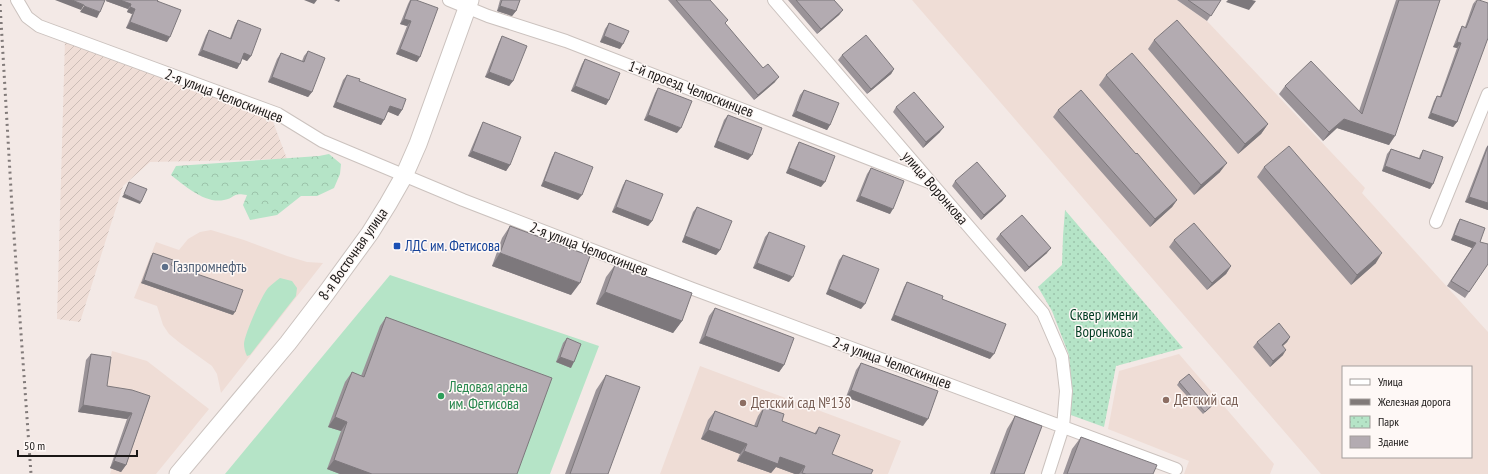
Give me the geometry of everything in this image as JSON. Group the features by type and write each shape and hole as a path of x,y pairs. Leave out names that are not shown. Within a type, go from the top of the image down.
{"main road":[{"name":"8-я Восточная улица","path":"178,474 288,343 370,233 404,176 418,144 468,4"}],"street":[{"name":"1-й проезд Челюскинцев","path":"449,0 468,4 566,41 931,182"},
{"name":"улица Воронкова","path":"774,0 1043,313 1062,356 1066,392 1063,427 1048,474"},
{"name":"2-я улица Челюскинцев","path":"17,1 27,17 39,26 278,114 322,141 463,200 686,286 1176,469"},
{"path":"1436,222 1488,94"}],"shaded area":[{"path":"912,0 1177,0 1207,21 1365,188 1362,193 1488,332 1488,474 1321,474"},
{"path":"65,40 272,119 287,159 150,162 123,186 80,322 57,319"},
{"path":"211,230 307,262 323,263 221,393 217,374 212,366 169,334 163,325 157,306 134,298 156,242 179,250 188,239 200,232"},
{"path":"112,351 147,361 209,409 156,474 110,474 129,418 88,365 108,369"},
{"name":"Детский сад","path":"1179,354 1274,464 1270,474 1184,474 1189,461 1108,429 1119,371"},
{"name":"Детский сад №138","path":"700,366 901,441 888,474 660,474"}],"green space":[{"path":"329,154 341,164 340,174 334,188 317,196 301,196 277,215 250,220 243,205 247,195 238,194 224,200 217,201 203,197 171,175 176,166 319,156"},
{"name":"Сквер имени Воронкова","path":"1065,210 1183,348 1116,366 1104,427 1068,414 1072,391 1069,355 1052,311 1038,287 1062,265"},
{"path":"390,275 599,346 550,474 225,474"},
{"path":"280,278 292,281 297,288 296,296 250,355 247,356 244,344 254,315 268,288"}],"building":[{"path":"72,0 105,0 100,12"},
{"path":"120,0 158,0 157,1 181,10 170,37 130,22 135,9 130,7 131,4"},
{"path":"411,0 416,0 438,8 420,57 400,49 411,21 404,19"},
{"path":"502,0 520,0 516,11 500,6"},
{"path":"676,0 710,0 728,20 725,23 763,68 768,64 779,77 758,95"},
{"path":"796,0 834,0 843,10 821,29"},
{"path":"1188,0 1221,0 1211,16"},
{"path":"1399,0 1440,0 1395,136 1344,119 1329,132 1285,86 1311,61 1362,114"},
{"path":"1477,0 1488,3 1488,38 1457,122 1431,113 1437,96 1441,97 1461,43 1457,42 1462,26 1466,28"},
{"path":"238,20 261,29 251,56 244,53 240,64 202,50 209,30 231,39"},
{"path":"1177,20 1268,124 1245,144 1154,40"},
{"path":"609,23 629,31 623,44 604,36"},
{"path":"866,35 894,69 871,89 842,55"},
{"path":"502,36 527,46 513,81 489,72"},
{"path":"308,51 325,58 312,92 272,77 281,53 304,62"},
{"path":"1132,53 1227,163 1201,185 1106,75"},
{"path":"585,59 620,73 609,100 575,86"},
{"path":"347,75 406,99 402,110 390,106 384,120 336,102"},
{"path":"658,88 692,101 681,128 648,115"},
{"path":"804,90 839,103 830,125 796,111"},
{"path":"1081,90 1177,200 1155,219 1058,110"},
{"path":"914,92 944,127 926,142 896,107"},
{"path":"728,115 762,128 752,155 717,141"},
{"path":"483,122 521,137 510,165 472,151"},
{"path":"799,142 835,156 825,182 789,168"},
{"path":"1289,146 1382,253 1357,275 1264,167"},
{"path":"1488,146 1488,203 1469,197"},
{"path":"1391,149 1420,159 1423,150 1443,157 1433,184 1385,166"},
{"path":"555,152 593,167 582,195 544,181"},
{"path":"977,162 1006,196 984,215 955,181"},
{"path":"871,168 904,181 893,209 860,196"},
{"path":"626,180 663,194 652,221 616,207"},
{"path":"129,182 147,189 141,202 124,194"},
{"path":"697,207 732,221 720,250 685,236"},
{"path":"1022,215 1051,248 1029,267 1000,234"},
{"path":"1460,219 1485,228 1480,242 1488,244 1488,264 1469,292 1451,281 1476,243 1454,235"},
{"path":"1194,223 1231,266 1212,283 1174,240"},
{"path":"510,226 590,256 580,283 500,253"},
{"path":"769,232 805,246 793,277 757,263"},
{"path":"153,253 173,260 171,265 243,290 235,312 144,280"},
{"path":"843,255 879,269 865,304 829,289"},
{"path":"615,265 692,293 682,321 605,292"},
{"path":"907,282 943,296 942,299 1006,324 994,354 894,315"},
{"path":"715,308 794,338 784,365 705,336"},
{"name":"Ледовая арена им. Фетисова","path":"386,317 552,378 517,474 372,474 334,460 347,422 335,417 352,372 364,377"},
{"path":"1279,323 1290,337 1282,345 1286,350 1273,361 1257,342"},
{"path":"567,338 581,344 574,362 560,357"},
{"path":"91,354 111,357 107,386 132,390 150,396 126,465 114,461 132,413 83,405"},
{"path":"861,363 938,391 928,419 851,390"},
{"path":"1189,374 1214,403 1205,412 1179,382"},
{"path":"606,375 640,387 608,474 570,474"},
{"path":"764,407 784,414 782,421 816,434 819,427 840,435 832,454 873,470 871,474 802,473 805,466 780,457 778,464 744,451 747,444 708,430 715,411 757,427"},
{"path":"1015,416 1042,426 1024,474 994,474"},
{"path":"1081,437 1157,465 1153,474 1067,474"}],"railway":[{"path":"0,4 12,207 31,474"}],"place":[{"name":"ЛДС им. Фетисова","path":"397,246"},
{"name":"Газпромнефть","path":"165,267"},
{"name":"Ледовая арена им. Фетисова","path":"441,396"},
{"name":"Детский сад","path":"1166,400"},
{"name":"Детский сад №138","path":"743,403"}]}
